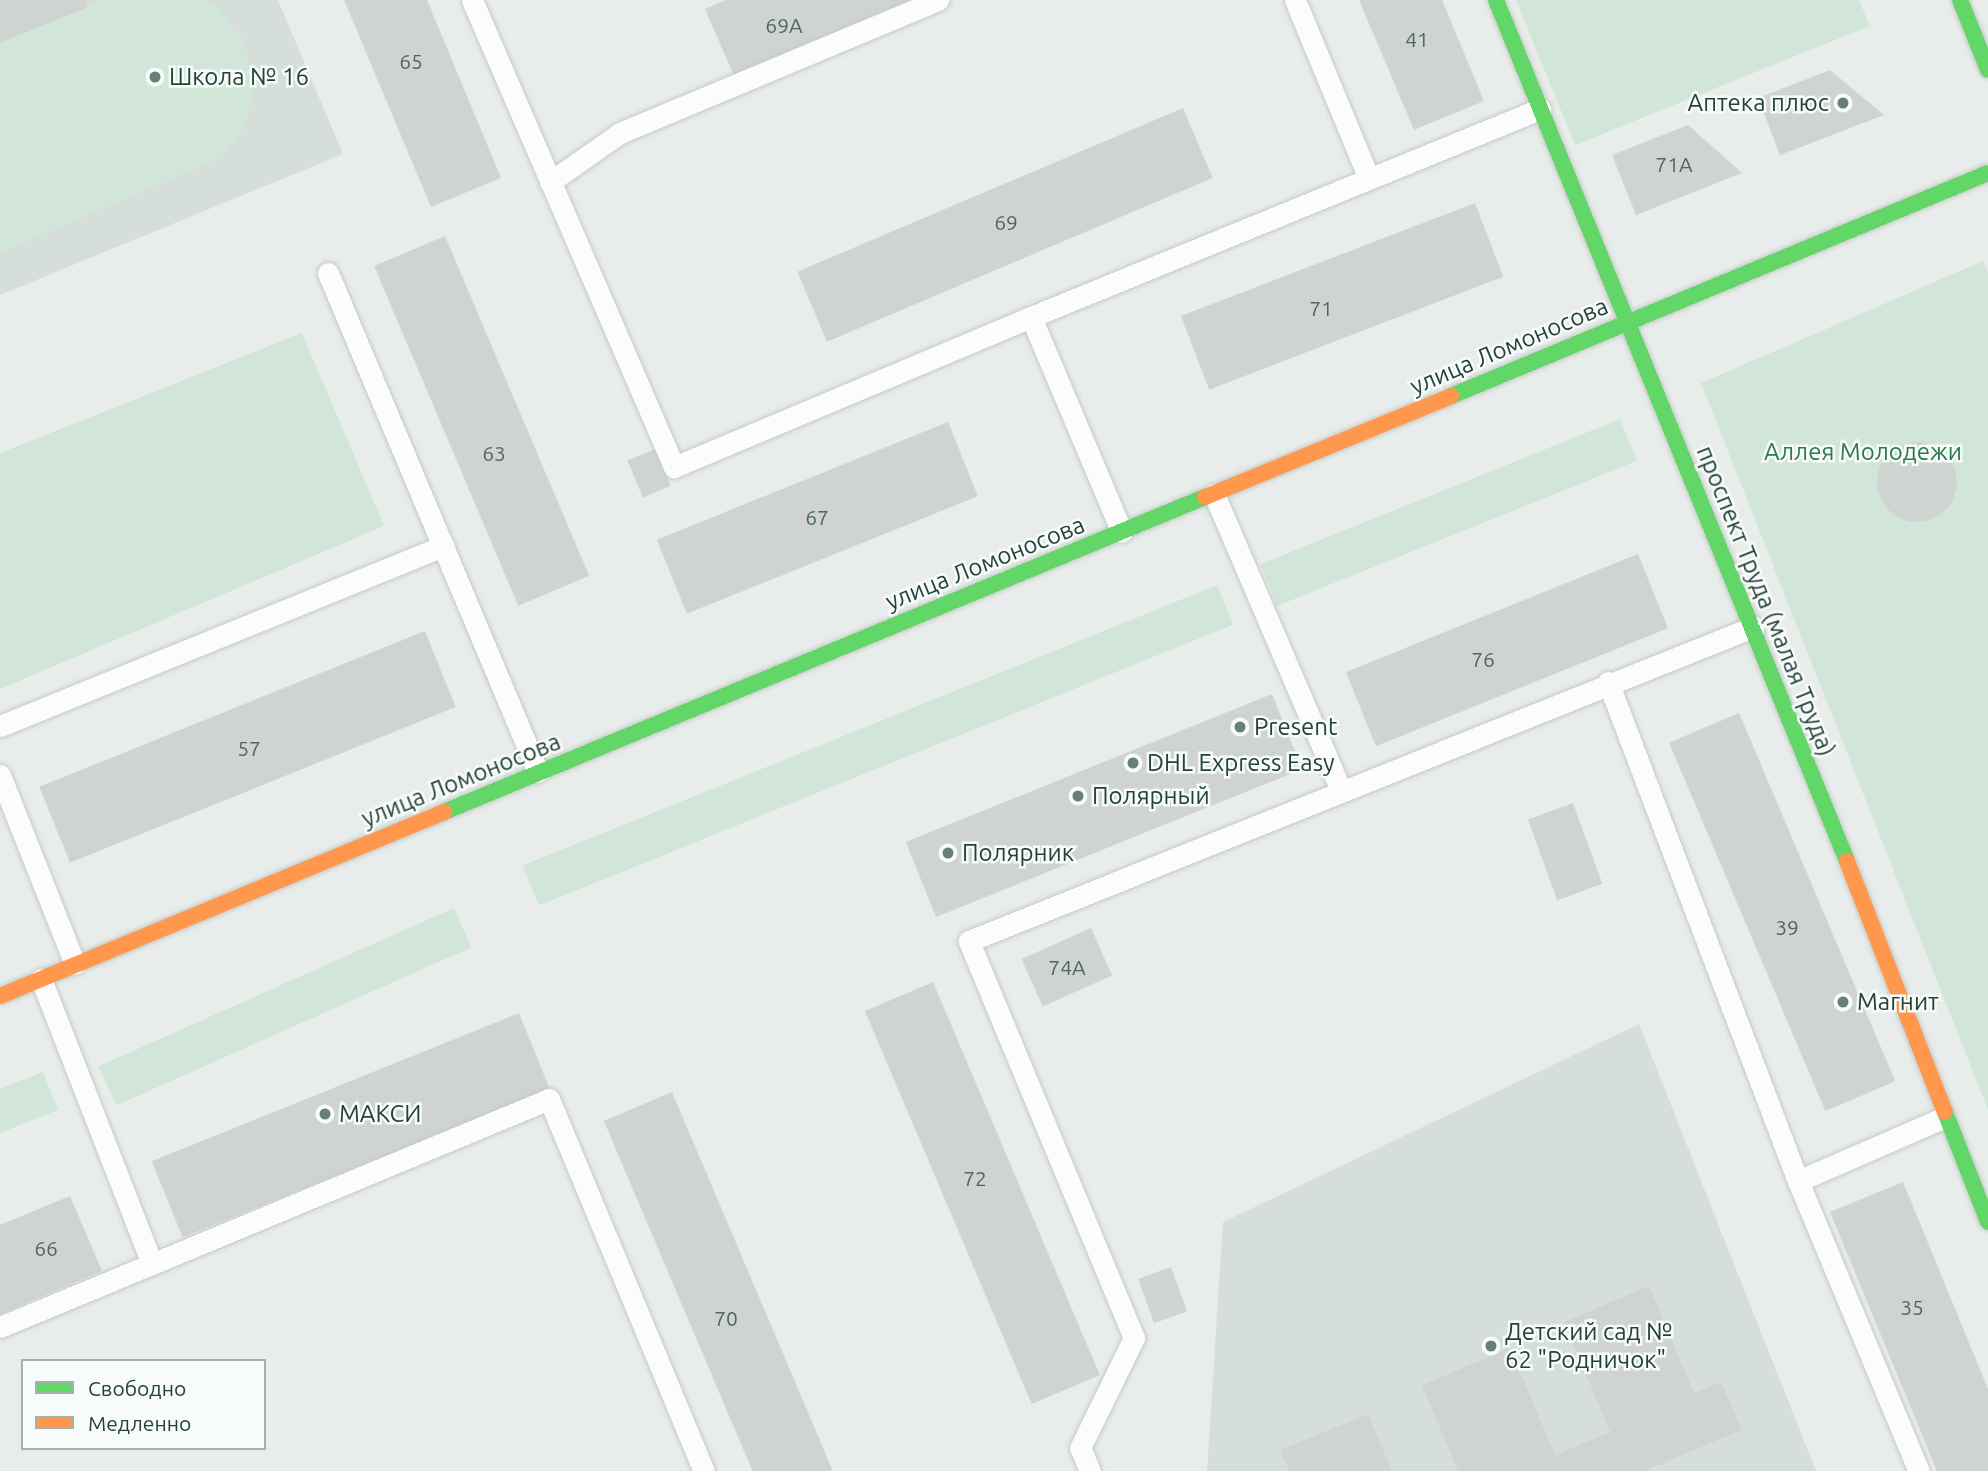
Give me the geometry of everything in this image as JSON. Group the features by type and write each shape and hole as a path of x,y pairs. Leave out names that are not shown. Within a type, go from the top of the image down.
{"main road":[{"name":"проспект Труда (малая Труда)","path":"1496,0 1625,322 1753,626 1988,1222"},
{"path":"1959,0 1988,70"},
{"name":"улица Ломоносова","path":"0,996 1988,173"}],"lane":[{"path":"472,0 674,467 1368,176 1540,109"},
{"path":"550,182 620,133 938,0"},
{"path":"1295,0 1368,176"},
{"path":"328,272 538,772"},
{"path":"1031,317 1122,532"},
{"path":"1213,494 1341,791"},
{"path":"0,726 444,546"},
{"path":"1090,1471 1080,1448 1134,1338 969,942 1608,682 1753,626"},
{"path":"1608,682 1798,1181 1919,1471"},
{"path":"0,775 75,964"},
{"path":"41,979 152,1265"},
{"path":"0,1327 550,1098 704,1471"},
{"path":"1798,1181 1945,1117"}],"shaded area":[{"name":"Школа № 16","path":"0,0 278,0 343,154 0,295"},
{"name":"Детский сад № 62 \"Родничок\"","path":"1639,1024 1816,1471 1207,1471 1223,1222"}],"green space":[{"name":"Школа № 16","path":"100,0 206,0 216,6 243,39 254,83 245,129 222,157 0,253 0,39"},
{"path":"1516,0 1859,0 1870,26 1575,145"},
{"name":"Аллея Молодежи","path":"1983,261 1988,273 1988,1110 1701,383"},
{"path":"302,333 384,526 0,689 0,453"},
{"path":"1620,419 1637,461 1277,606 1260,564"},
{"path":"1217,585 1233,625 539,905 523,866"},
{"path":"454,908 471,947 116,1106 99,1066"},
{"path":"43,1072 58,1110 0,1133 0,1089"}],"building":[{"path":"0,0 85,0 88,7 0,43"},
{"path":"344,0 427,0 501,178 431,207"},
{"path":"726,0 914,0 734,76 705,9"},
{"path":"1359,0 1442,0 1484,101 1414,130"},
{"path":"1830,70 1884,115 1780,155 1758,98"},
{"path":"1183,108 1213,178 827,342 797,272"},
{"path":"1688,125 1742,173 1636,215 1612,155"},
{"path":"1475,203 1503,277 1209,390 1181,316"},
{"path":"445,236 589,576 518,606 374,266"},
{"path":"948,422 978,496 687,614 657,540"},
{"path":"1917,442 1932,445 1945,454 1954,467 1957,482 1954,497 1945,510 1932,519 1917,522 1902,519 1889,510 1880,497 1877,482 1880,467 1889,454 1902,445"},
{"path":"655,449 671,486 643,498 627,461"},
{"path":"1638,554 1668,628 1376,746 1346,672"},
{"path":"425,631 456,707 70,863 39,787"},
{"path":"1272,694 1302,769 936,917 906,842"},
{"path":"1739,713 1895,1081 1825,1111 1669,743"},
{"path":"1573,803 1602,884 1557,900 1528,819"},
{"path":"1091,928 1112,976 1043,1006 1022,959"},
{"path":"933,982 1100,1375 1032,1404 865,1011"},
{"path":"519,1013 550,1089 183,1237 152,1161"},
{"path":"672,1092 832,1469 752,1471 604,1121"},
{"path":"1903,1182 1988,1389 1988,1471 1937,1471 1830,1212"},
{"path":"70,1196 102,1271 0,1314 0,1225"},
{"path":"1171,1267 1187,1311 1154,1323 1138,1279"},
{"path":"1649,1286 1694,1393 1721,1382 1742,1430 1644,1471 1458,1471 1422,1385 1510,1348 1555,1455 1610,1432 1564,1322"},
{"path":"1368,1414 1392,1471 1289,1471 1280,1450"}],"traffic: fast":[{"path":"1496,0 1847,861"},
{"path":"1960,0 1988,70"},
{"path":"1451,396 1988,173"},
{"path":"444,812 1205,497"},
{"path":"1945,1112 1988,1222"}],"traffic: slow":[{"path":"1205,497 1451,396"},
{"path":"0,996 444,812"},
{"path":"1847,861 1945,1112"}],"place":[{"name":"Школа № 16","path":"155,77"},
{"name":"Аптека плюс","path":"1843,103"},
{"name":"Present","path":"1240,727"},
{"name":"DHL Express Easy","path":"1133,763"},
{"name":"Полярный","path":"1078,796"},
{"name":"Полярник","path":"948,853"},
{"name":"Магнит","path":"1843,1002"},
{"name":"МАКСИ","path":"325,1114"},
{"name":"Детский сад № 62 \"Родничок\"","path":"1491,1346"}]}
